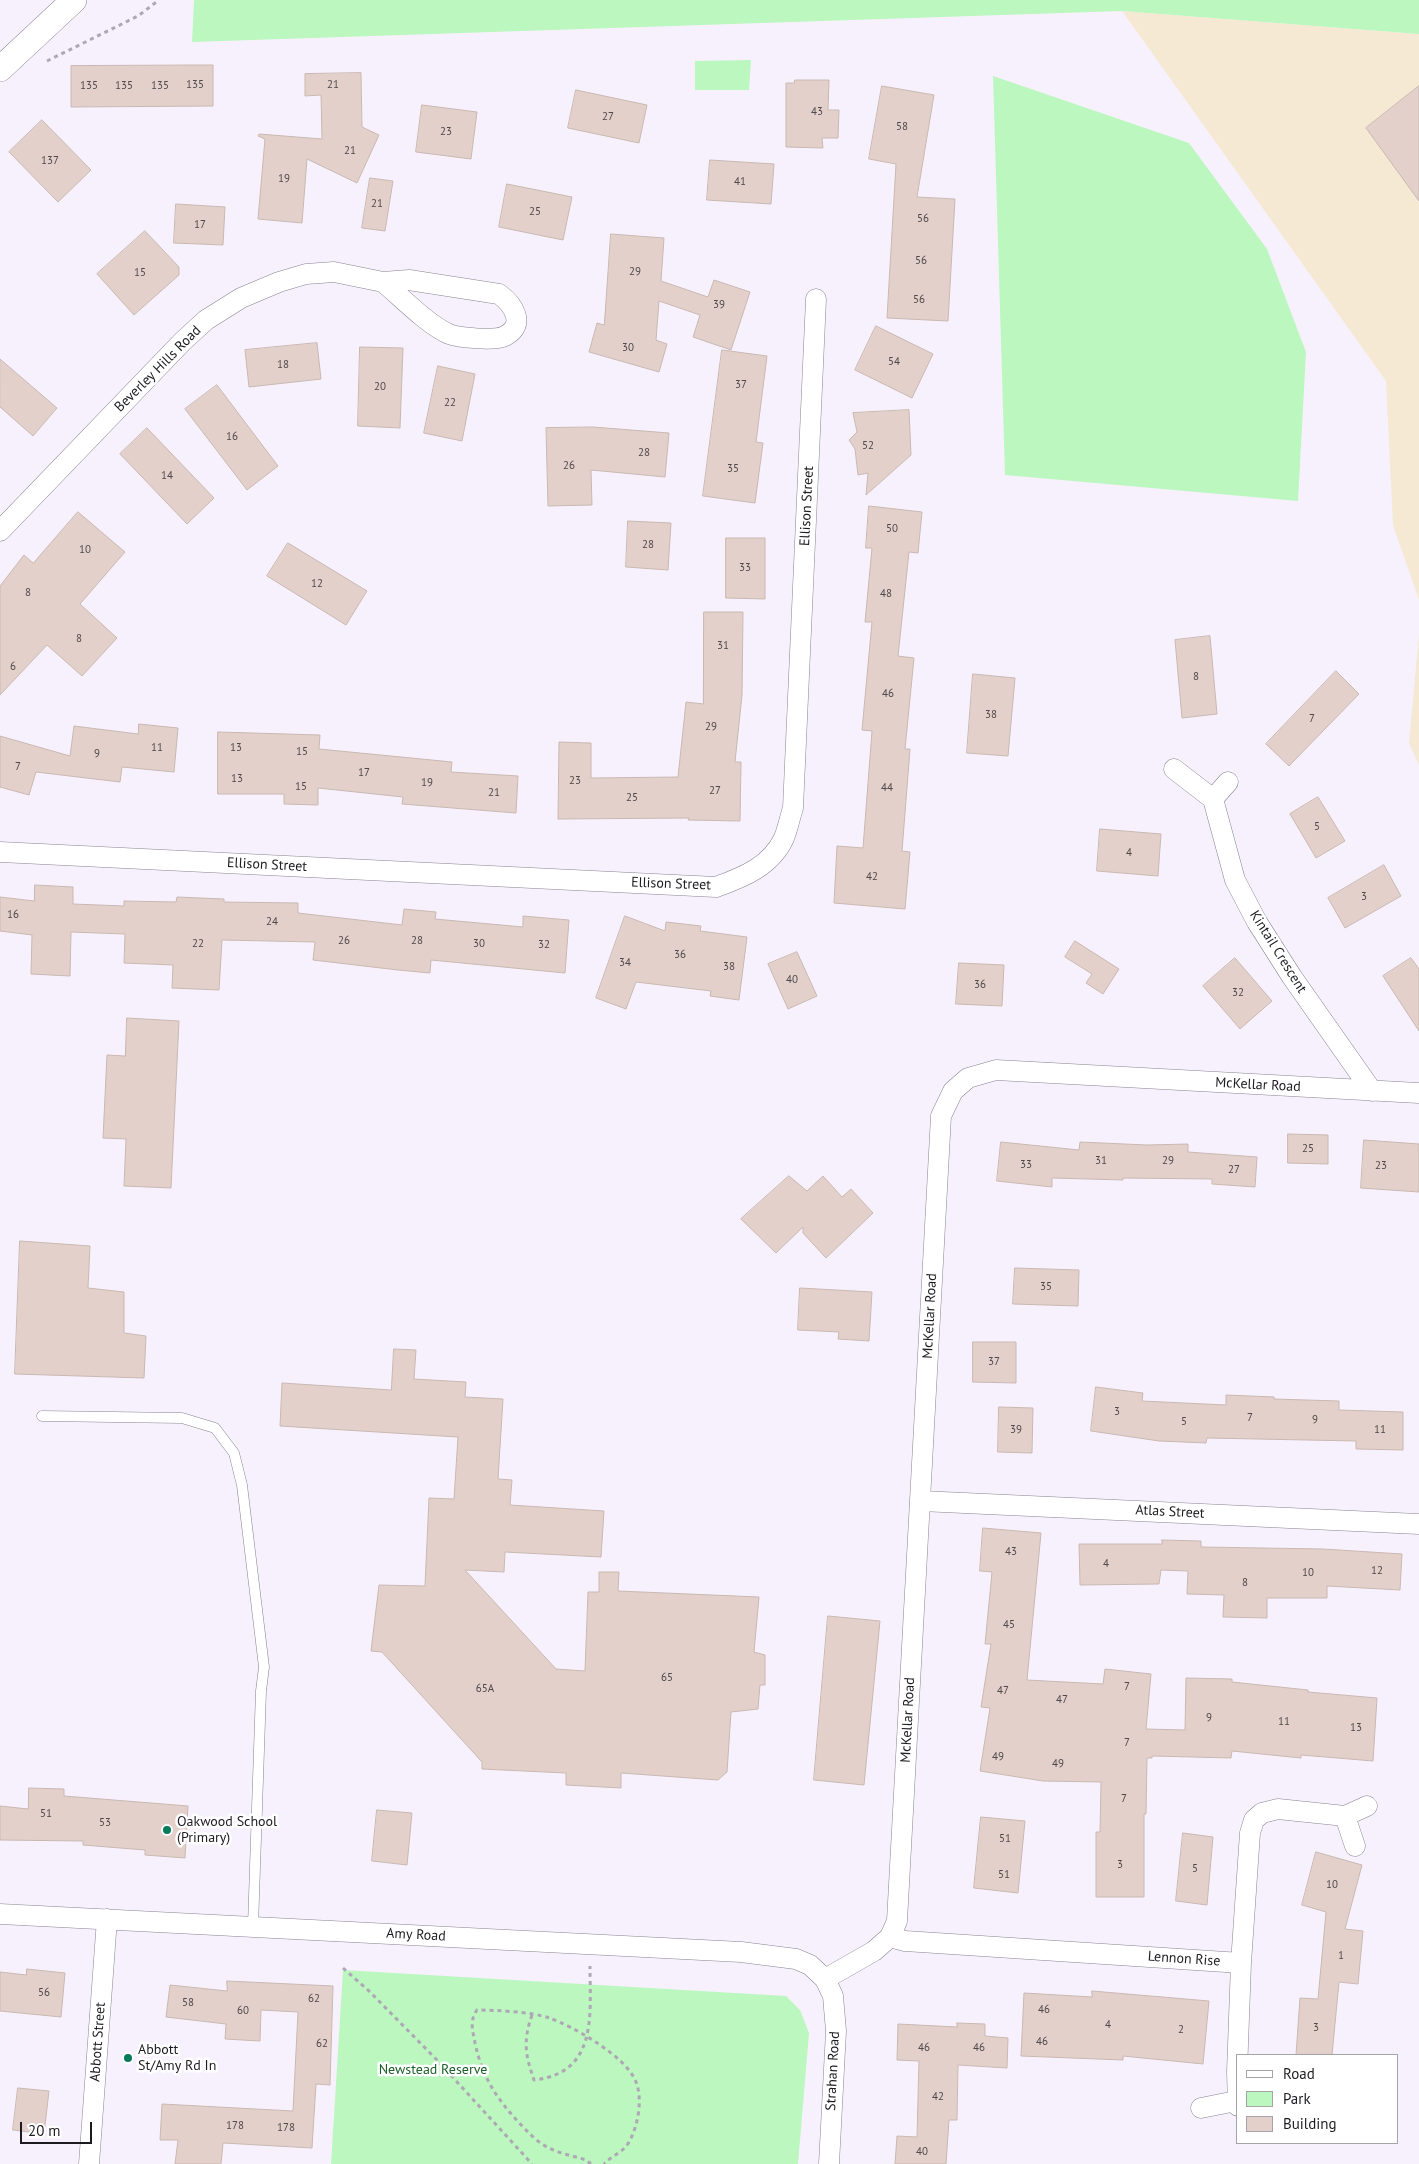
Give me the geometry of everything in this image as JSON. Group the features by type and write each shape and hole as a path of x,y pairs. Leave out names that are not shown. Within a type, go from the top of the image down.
{"street":[{"path":"0,69 74,0"},
{"name":"Beverley Hills Road","path":"0,531 183,341 206,320 241,298 279,282 306,274 334,272 383,282 409,280 499,294 510,302 517,315 514,327 506,336 495,339 450,334 437,327 383,282"},
{"name":"Ellison Street","path":"0,852 716,887 746,876 767,861 784,839 793,808 816,299"},
{"path":"1174,769 1213,799 1228,782"},
{"name":"Kintail Crescent","path":"1213,799 1235,880 1257,922 1292,977 1372,1091"},
{"name":"McKellar Road","path":"890,1937 896,1921 899,1899 940,1116 953,1091 968,1078 996,1070 1419,1094"},
{"name":"Atlas Street","path":"920,1501 1419,1524"},
{"path":"1238,2054 1241,1962 1250,1833 1254,1820 1262,1813 1278,1809 1345,1816 1367,1806"},
{"path":"1345,1816 1355,1846"},
{"name":"Amy Road","path":"0,1914 253,1926 777,1956 796,1959 810,1965 825,1979"},
{"name":"Abbott Street","path":"89,2164 107,1920"},
{"path":"825,1979 874,1951 890,1937"},
{"name":"Lennon Rise","path":"890,1937 905,1941 1241,1962"},
{"name":"Strahan Road","path":"825,1979 832,1996 836,2031 829,2164"},
{"path":"1201,2108 1236,2103"}],"lane":[{"path":"42,1416 182,1418 215,1428 234,1453 242,1485 264,1667 261,1691 253,1926"}],"path":[{"path":"45,62 138,16 159,0"},
{"path":"532,2015 526,2032 525,2048 534,2080 562,2074 572,2067 578,2059 587,2036 591,2013 590,1945"},
{"path":"343,1968 369,1991 437,2060 532,2164"},
{"path":"591,2164 586,2160 548,2147 536,2139 499,2102 478,2058 471,2024 473,2015 477,2010 547,2017 587,2036 622,2063 636,2081 639,2099 637,2119 629,2142 620,2154 609,2158 604,2164"}],"shaded area":[{"path":"1122,11 1419,34 1419,600 1393,525 1386,381"},
{"path":"1419,634 1419,765 1409,743"}],"green space":[{"path":"194,0 1419,0 1419,34 1122,11 192,42"},
{"path":"751,60 749,90 695,90 695,61"},
{"path":"993,76 1189,143 1267,249 1306,352 1298,501 1005,475"},
{"name":"Newstead Reserve","path":"343,1970 786,1996 800,2010 809,2033 798,2164 331,2164"}],"building":[{"path":"213,65 213,106 71,107 71,66"},
{"path":"361,73 362,127 379,135 357,183 307,159 302,223 258,219 265,139 258,136 259,134 322,139 321,95 305,96 305,74"},
{"path":"795,80 829,80 828,110 839,110 838,138 822,138 823,148 786,147 786,83 794,83"},
{"path":"882,86 934,95 917,197 955,199 948,321 887,318 896,164 869,159"},
{"path":"1419,86 1419,201 1366,128"},
{"path":"576,90 647,105 639,143 568,128"},
{"path":"422,105 477,112 471,159 416,152"},
{"path":"42,120 91,170 58,202 9,152"},
{"path":"710,160 774,164 771,204 707,200"},
{"path":"370,178 393,181 385,231 362,228"},
{"path":"507,184 572,197 563,240 499,227"},
{"path":"176,204 225,207 223,245 174,243"},
{"path":"145,231 179,267 179,275 134,315 97,274"},
{"path":"611,234 664,238 661,281 708,297 714,280 750,292 731,350 693,337 700,315 659,301 656,340 667,344 659,372 589,352 597,323 604,325"},
{"path":"876,326 933,354 912,398 855,370"},
{"path":"317,343 321,379 249,387 245,350"},
{"path":"360,347 403,348 400,428 358,426"},
{"path":"722,350 767,356 756,442 763,443 755,503 703,496"},
{"path":"0,359 57,408 33,436 0,407"},
{"path":"438,366 475,374 462,441 424,433"},
{"path":"217,385 278,466 247,490 185,409"},
{"path":"909,410 911,455 866,495 868,473 858,475 855,449 849,440 857,432 853,413"},
{"path":"593,427 669,433 665,477 591,470 592,505 548,506 546,428"},
{"path":"147,428 214,498 187,524 120,454"},
{"path":"869,506 922,512 918,553 909,552 898,656 914,658 905,749 910,749 902,851 910,852 905,909 834,903 837,846 863,848 872,731 862,730 872,622 865,622 872,548 866,548"},
{"path":"78,512 125,552 80,604 117,638 82,676 47,645 0,695 0,586 24,555 33,563"},
{"path":"628,521 671,523 668,570 626,567"},
{"path":"726,538 765,538 765,599 726,598"},
{"path":"288,543 367,591 346,625 267,576"},
{"path":"704,612 743,612 742,695 735,762 741,762 740,821 688,820 689,818 558,819 559,742 591,743 591,778 678,777 686,702 703,704"},
{"path":"1210,636 1217,714 1182,718 1175,640"},
{"path":"1336,671 1359,694 1289,766 1266,744"},
{"path":"973,674 1015,678 1008,756 967,753"},
{"path":"139,724 178,728 174,772 122,767 120,782 36,772 29,795 0,787 0,736 70,756 74,726 138,734"},
{"path":"218,732 320,735 319,749 452,762 451,772 518,776 516,813 402,804 403,797 318,788 318,805 284,804 284,794 218,794"},
{"path":"1318,797 1345,841 1316,858 1290,814"},
{"path":"1100,829 1161,834 1158,876 1097,871"},
{"path":"1384,865 1401,896 1345,928 1328,898"},
{"path":"35,885 73,887 73,904 124,906 124,901 176,902 177,897 224,899 224,902 298,903 298,913 402,925 404,909 436,912 435,919 523,927 523,916 569,920 565,973 431,960 430,973 398,970 313,960 315,942 222,940 219,990 172,988 173,965 124,963 125,934 71,932 70,976 31,974 32,935 0,931 0,897 34,901"},
{"path":"625,916 665,931 666,922 701,926 700,931 747,937 739,1000 710,996 711,991 636,982 626,1009 596,998"},
{"path":"1075,941 1119,969 1103,994 1086,983 1092,974 1065,957"},
{"path":"797,952 817,996 788,1009 768,964"},
{"path":"1235,958 1272,1001 1240,1029 1203,986"},
{"path":"1411,958 1419,969 1419,1031 1383,976"},
{"path":"959,963 1004,965 1002,1006 956,1004"},
{"path":"127,1018 179,1021 171,1188 124,1186 126,1139 103,1138 107,1055 125,1056"},
{"path":"1288,1134 1328,1135 1328,1164 1288,1163"},
{"path":"1364,1140 1419,1144 1419,1192 1361,1188"},
{"path":"1001,1142 1079,1150 1080,1142 1147,1145 1188,1144 1188,1152 1257,1157 1255,1187 1212,1184 1212,1179 1123,1178 1123,1180 1052,1178 1052,1187 997,1181"},
{"path":"789,1176 807,1191 823,1176 842,1197 851,1189 873,1213 826,1258 803,1233 803,1227 776,1253 741,1219"},
{"path":"20,1241 90,1246 88,1288 124,1292 124,1333 146,1336 144,1378 15,1374"},
{"path":"1015,1268 1079,1270 1078,1306 1013,1304"},
{"path":"800,1288 872,1292 869,1341 838,1339 839,1332 798,1330"},
{"path":"973,1342 1016,1342 1016,1383 973,1382"},
{"path":"394,1349 416,1350 414,1379 466,1382 465,1397 503,1399 498,1479 512,1480 510,1505 604,1511 601,1557 505,1552 504,1572 465,1570 556,1669 585,1671 588,1592 599,1592 599,1572 619,1572 618,1591 759,1597 754,1652 765,1655 765,1685 760,1685 758,1709 731,1712 727,1772 718,1780 621,1773 621,1788 566,1785 566,1773 482,1769 482,1762 382,1652 371,1651 379,1585 425,1586 429,1498 454,1499 458,1437 280,1426 282,1383 391,1390"},
{"path":"1096,1387 1143,1393 1142,1401 1226,1405 1226,1395 1274,1397 1274,1399 1339,1401 1339,1410 1403,1412 1403,1450 1356,1449 1356,1441 1207,1438 1206,1443 1159,1441 1091,1431"},
{"path":"999,1407 1033,1408 1032,1453 998,1452"},
{"path":"983,1528 1041,1533 1027,1680 1103,1684 1105,1669 1151,1674 1146,1729 1185,1730 1186,1678 1232,1679 1232,1682 1308,1690 1308,1692 1377,1698 1373,1761 1301,1755 1301,1758 1232,1751 1231,1758 1152,1756 1152,1758 1147,1758 1146,1814 1144,1814 1144,1897 1096,1897 1096,1832 1100,1832 1101,1782 1043,1781 980,1771 990,1708 981,1707 991,1644 985,1644 992,1572 980,1571"},
{"path":"1162,1540 1201,1541 1201,1547 1323,1549 1402,1554 1400,1590 1327,1586 1327,1598 1267,1598 1267,1618 1223,1617 1224,1595 1187,1594 1188,1571 1161,1570 1159,1584 1080,1585 1079,1544 1162,1544"},
{"path":"828,1616 880,1621 864,1785 814,1780"},
{"path":"29,1788 64,1789 64,1796 188,1806 185,1858 145,1855 145,1850 83,1845 83,1841 0,1840 0,1806 28,1809"},
{"path":"377,1810 412,1813 407,1865 372,1861"},
{"path":"981,1817 1025,1821 1018,1893 974,1888"},
{"path":"1183,1833 1213,1837 1207,1905 1176,1901"},
{"path":"1316,1852 1362,1865 1345,1929 1363,1931 1358,1984 1339,1982 1332,2054 1296,2054 1300,1998 1318,1999 1326,1912 1302,1905"},
{"path":"27,1969 65,1973 61,2017 0,2011 0,1972 26,1975"},
{"path":"227,1981 333,1986 330,2085 316,2084 312,2148 223,2143 221,2164 175,2164 178,2140 160,2140 162,2104 293,2111 298,2012 261,2010 260,2041 225,2039 226,2024 166,2017 170,1985 227,1991"},
{"path":"1092,1991 1209,2001 1203,2064 1123,2056 1123,2060 1021,2056 1024,1993 1092,1997"},
{"path":"957,2023 985,2024 985,2036 1008,2038 1007,2068 958,2065 957,2120 949,2120 946,2164 895,2164 897,2136 917,2137 919,2061 897,2060 898,2024 957,2027"},
{"path":"18,2088 49,2091 44,2134 13,2130"}],"place":[{"name":"Oakwood School (Primary)","path":"167,1830"},
{"name":"Abbott St/Amy Rd In","path":"128,2058"}]}
